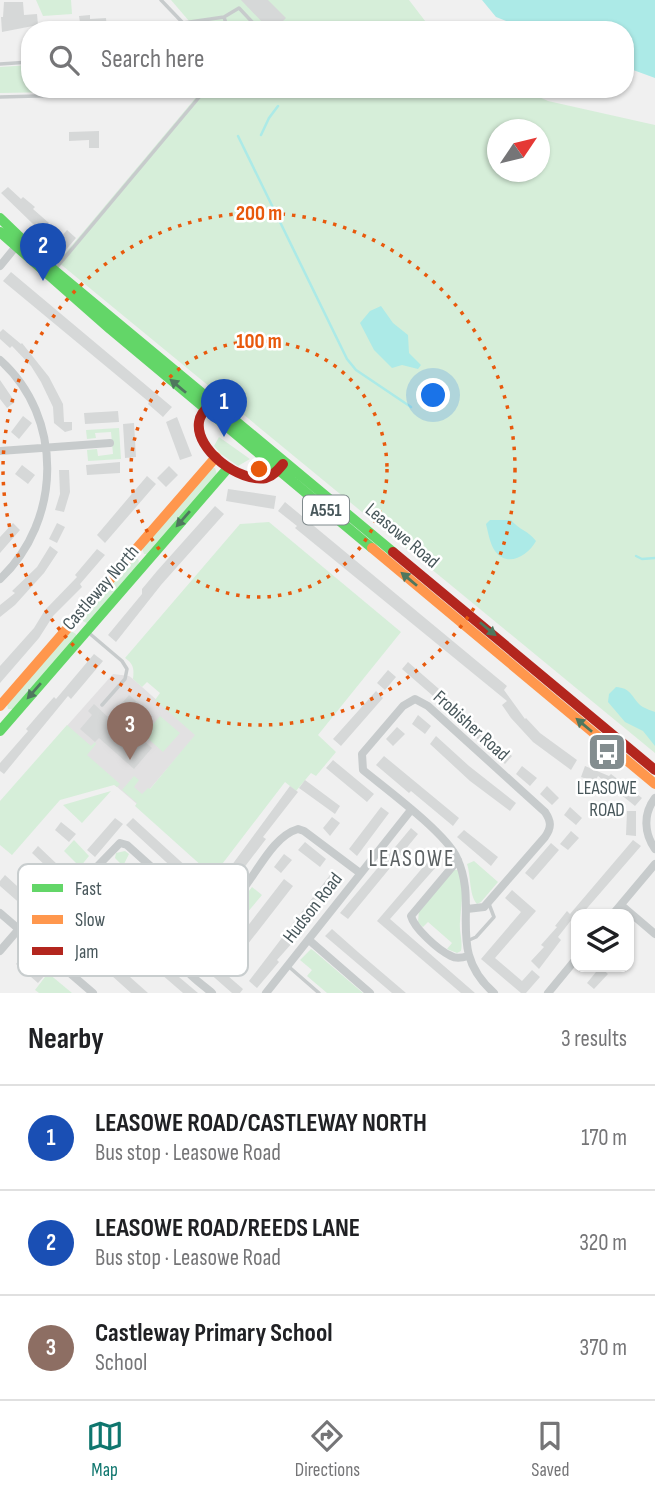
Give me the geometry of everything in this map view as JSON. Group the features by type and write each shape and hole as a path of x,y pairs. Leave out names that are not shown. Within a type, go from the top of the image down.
{"main road":[{"name":"Leasowe Road","path":"0,218 18,244"},
{"name":"Leasowe Road","path":"0,232 18,244 209,405 655,770"},
{"path":"209,405 201,416 198,427 216,457 228,468 251,478 265,478 273,475 282,465"},
{"name":"Castleway North","path":"0,706 216,457"},
{"name":"Leasowe Road","path":"282,465 655,784"},
{"name":"Castleway North","path":"0,731 4,716 88,631 228,468"},
{"path":"134,552 146,562"},
{"path":"75,620 88,631"}],"street":[{"path":"0,266 18,244"},
{"path":"0,360 26,391 37,413 46,448 47,484 38,523 18,561 0,579"},
{"path":"0,451 110,443"},
{"name":"Frobisher Road","path":"468,957 464,925 467,909 466,888 458,860 441,836 363,769 361,762 362,754 403,706 415,699 428,706 545,812 550,820 550,830 488,902"},
{"path":"655,798 647,813 646,830 655,849"},
{"name":"Hudson Road","path":"267,993 411,810"},
{"path":"248,881 283,837 298,829 309,834 360,873"},
{"path":"99,864 120,843 127,845 148,864"},
{"path":"458,860 411,916 414,925 451,956 468,957 483,983 494,993"},
{"path":"617,909 655,864"},
{"path":"467,909 484,907 488,902"},
{"path":"621,905 655,934"},
{"path":"0,913 18,930 0,951"},
{"path":"309,940 370,993"},
{"path":"548,993 571,964"},
{"path":"73,976 93,993"},
{"path":"193,976 212,993"}],"lane":[{"path":"161,0 181,21"},
{"path":"197,21 224,17 239,8 251,21"},
{"path":"224,17 225,21"},
{"path":"0,64 21,63"},
{"path":"0,97 21,96"},
{"path":"52,273 198,98"},
{"path":"88,631 122,661 127,669 125,679 102,705"},
{"path":"465,941 476,937 494,917 488,902"},
{"path":"288,966 319,993"}],"shaded area":[{"path":"113,674 129,676 196,735 137,804 58,736"}],"green space":[{"path":"36,0 71,0 72,14 43,16"},
{"path":"171,0 409,0 425,21 189,21"},
{"path":"21,66 21,93 0,93 0,67"},
{"path":"195,98 541,98 655,125 655,753 58,262"},
{"path":"119,428 121,459 88,461 87,450 97,449 98,456 113,454 111,432 95,433 96,438 87,439 86,430"},
{"path":"219,437 250,459 238,466 221,454 214,446"},
{"path":"211,468 215,468 217,475 148,554 144,554 142,548"},
{"path":"269,522 401,632 318,735 336,752 316,776 311,773 296,791 285,782 222,864 200,864 135,806 137,803 122,790 134,776 139,780 134,787 142,794 150,789 195,735 155,700 160,693 147,682 142,687 133,679 133,667 125,658 240,524"},
{"path":"137,558 138,565 88,624 83,621 82,618 133,559"},
{"path":"71,631 76,637 13,709 8,709 7,704"},
{"path":"160,716 180,733 163,752 144,735"},
{"path":"67,725 91,746 95,742 87,755 120,784 117,787 114,785 60,800 12,855 0,845 0,801"},
{"path":"111,791 82,823 63,805"},
{"path":"74,840 89,856 82,864 77,864 64,851"},
{"path":"125,851 129,854 124,864 119,864 115,858 116,853"},
{"path":"474,861 498,882 477,904 467,864"},
{"path":"453,870 459,870 462,890 461,951 457,953 447,949 452,943 428,922 423,927 418,923 419,909"},
{"path":"252,887 262,895 248,912 248,892"},
{"path":"311,949 363,993 327,993 307,976 312,970 300,960"},
{"path":"46,976 52,976 72,993 39,993 35,990"}],"water":[{"path":"482,0 655,0 655,78 634,70 634,21 506,21 496,17"},
{"path":"381,306 393,323 408,335 409,353 421,365 418,369 402,365 392,368 374,350 360,323 370,311"},
{"path":"490,520 511,520 536,541 523,555 505,559 492,545 486,524"},
{"path":"616,687 627,690 641,705 655,712 655,746 643,731 625,722 608,702 609,694"}],"building":[{"path":"241,0 268,0 286,18 283,21 261,21"},
{"path":"4,2 23,2 24,15 37,14 38,21 21,21 21,28 2,32"},
{"path":"90,15 90,19 106,18 106,21 80,21 79,16"},
{"path":"99,131 99,148 89,148 89,140 69,141 69,132"},
{"path":"8,187 35,207 33,209 49,223 46,225 60,238 67,230 76,238 63,253 1,193"},
{"path":"11,272 172,407 163,417 149,402 3,281"},
{"path":"3,329 22,343 49,377 63,404 64,422 72,422 72,430 65,432 54,423 53,407 41,382 31,366 12,346 10,348 0,339"},
{"path":"0,380 15,402 7,408 0,399"},
{"path":"118,411 119,422 85,424 84,413"},
{"path":"23,416 32,423 19,439 11,432"},
{"path":"177,417 192,456 180,460 166,422"},
{"path":"134,423 136,457 125,458 123,424"},
{"path":"120,462 120,473 87,475 86,465"},
{"path":"22,465 35,475 28,484 15,474"},
{"path":"169,466 178,475 166,487 157,478"},
{"path":"59,470 69,470 70,492 64,512 55,510 60,494"},
{"path":"147,476 156,484 105,543 97,535"},
{"path":"228,489 276,496 274,509 226,501"},
{"path":"285,502 507,686 504,690 525,719 577,760 571,770 533,742 502,705 507,701 295,528 297,526 278,511"},
{"path":"215,506 224,514 161,585 116,642 108,635 142,594 142,589"},
{"path":"13,523 20,530 0,553 0,537"},
{"path":"57,523 65,527 57,543 49,539"},
{"path":"50,546 58,552 44,573 15,605 0,617 0,605 15,593 12,591 37,567"},
{"path":"97,549 105,555 80,584 82,587 53,616 39,638 0,683 0,666 34,628 45,610 77,577 75,575"},
{"path":"94,654 103,661 71,699 68,696 4,774 0,771 0,763 28,731 26,729"},
{"path":"408,662 439,689 433,696 402,669"},
{"path":"388,670 396,677 385,690 377,683"},
{"path":"376,691 383,698 341,746 333,739"},
{"path":"129,695 144,708 128,726 152,748 134,769 99,738 95,742 80,729 92,715 88,711 94,704 109,718"},
{"path":"449,699 464,712 457,720 442,707"},
{"path":"418,715 431,726 425,734 412,724"},
{"path":"474,721 488,734 481,742 467,730"},
{"path":"397,727 405,734 393,746 386,739"},
{"path":"436,736 516,803 510,811 470,781 430,744"},
{"path":"497,744 512,756 505,764 491,751"},
{"path":"384,756 459,818 453,826 376,765"},
{"path":"333,760 374,794 367,802 326,768"},
{"path":"522,766 537,778 530,786 516,774"},
{"path":"585,766 609,776 611,774 642,798 635,806 598,776 595,782 581,777"},
{"path":"305,780 340,806 335,814 299,788"},
{"path":"290,786 298,792 263,837 266,839 247,864 233,864"},
{"path":"547,786 559,798 552,805 540,794"},
{"path":"381,807 389,813 357,856 349,849"},
{"path":"570,807 582,818 576,825 564,815"},
{"path":"627,811 636,811 636,836 626,835"},
{"path":"332,817 340,823 330,836 323,828"},
{"path":"115,818 123,824 95,857 87,850"},
{"path":"133,818 183,864 168,864 126,825"},
{"path":"61,822 76,834 69,842 55,830"},
{"path":"411,828 418,834 348,919 340,913"},
{"path":"464,830 498,857 491,866 457,837"},
{"path":"571,831 579,838 568,850 560,844"},
{"path":"633,840 641,846 586,909 574,909"},
{"path":"305,842 326,859 320,867 298,850"},
{"path":"551,843 559,850 533,880 525,873"},
{"path":"38,846 57,864 44,864 32,853"},
{"path":"436,852 444,858 390,919 475,993 461,993 377,921"},
{"path":"284,854 292,860 281,873 274,867"},
{"path":"333,871 341,877 306,921 309,924 277,960 279,962 257,988 249,981"},
{"path":"5,875 18,887 18,902 0,886"},
{"path":"284,879 293,886 248,944 248,926"},
{"path":"512,890 536,911 495,958 522,981 532,970 540,977 526,993 521,993 481,959 521,912 505,898"},
{"path":"567,911 571,920 558,937 561,940 539,969 531,961 544,947 541,945"},
{"path":"332,929 406,993 392,993 325,936"},
{"path":"596,972 608,974 594,989 587,983"},
{"path":"30,976 44,976 38,983"},
{"path":"112,976 129,976 148,993 131,993"},
{"path":"163,976 178,976 198,993 183,993"},
{"path":"213,976 228,976 243,989 240,993 232,993"}],"waterway":[{"path":"261,135 278,106"},
{"path":"238,136 347,359 356,370 411,407"},
{"path":"636,556 642,559 655,558"}],"traffic: fast":[{"path":"0,218 54,270 393,552"},
{"path":"0,232 110,329 372,548"},
{"path":"0,731 228,468"}],"traffic: slow":[{"path":"0,706 216,457"},
{"path":"372,548 655,784"}],"traffic: jam":[{"path":"211,403 201,416 200,433 204,443 221,462 232,470 255,478 269,477 283,464"},
{"path":"393,552 655,770"}],"place":[{"name":"LEASOWE ROAD/REEDS LANE","path":"43,281"},
{"name":"LEASOWE ROAD/CASTLEWAY NORTH","path":"224,437"},
{"name":"LEASOWE ROAD","path":"607,752"},
{"name":"Castleway Primary School","path":"130,760"}],"district":[{"name":"LEASOWE","path":"412,859"}]}
